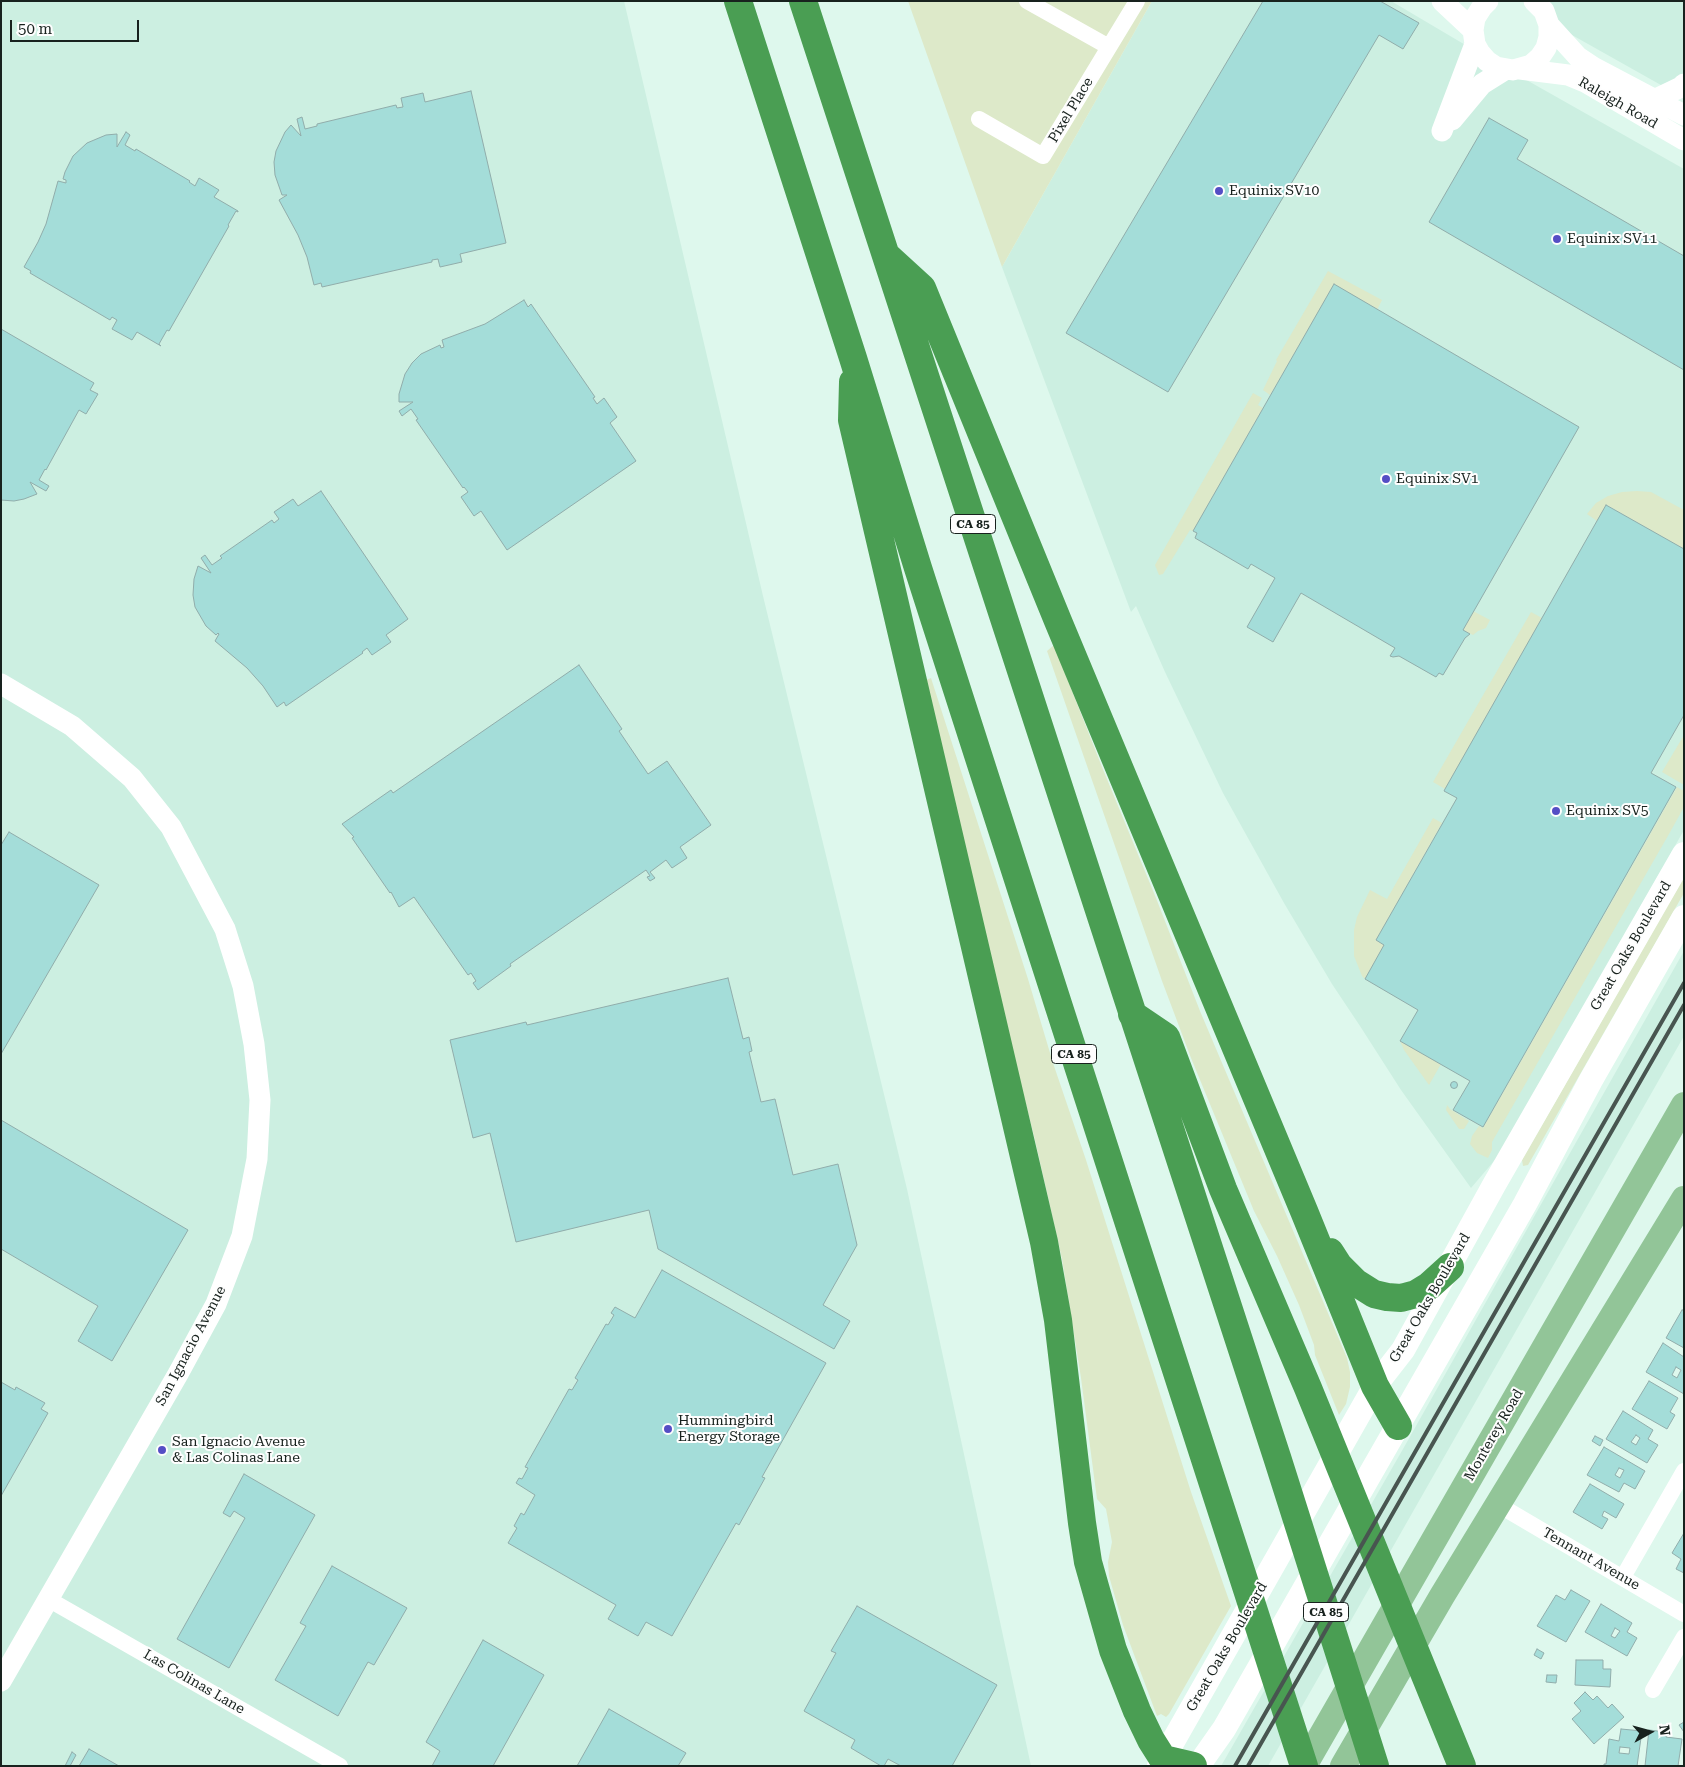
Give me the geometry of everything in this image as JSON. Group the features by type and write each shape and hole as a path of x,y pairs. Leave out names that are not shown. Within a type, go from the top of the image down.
{"highway":[{"name":"CA 85","path":"738,1 853,358 918,568 1304,1766"},
{"name":"CA 85","path":"803,1 1376,1766"},
{"path":"886,255 922,288 1375,1386 1398,1426"},
{"path":"853,358 852,420 1044,1242 1058,1320 1088,1562 1116,1659 1137,1712 1161,1762 1193,1766"},
{"path":"1132,1014 1166,1037 1223,1189 1308,1388 1462,1766"},
{"path":"1304,1211 1339,1266 1355,1282 1374,1294 1401,1298 1416,1294 1429,1286 1450,1267"}],"main road":[{"name":"Great Oaks Boulevard","path":"1161,1762 1375,1386 1403,1350 1514,1151 1684,854"},
{"path":"1198,1766 1224,1729 1398,1426 1525,1204 1591,1080 1684,917"},
{"name":"Monterey Road","path":"1304,1766 1684,1105"},
{"path":"1343,1766 1497,1504 1684,1199"}],"street":[{"path":"1027,1 1109,47"},
{"name":"Pixel Place","path":"979,119 1043,156 1137,1"},
{"path":"1442,1 1474,37 1480,53 1487,61 1496,66 1513,69"},
{"path":"1488,1 1476,18 1474,37 1442,131 1482,84 1513,69 1531,65 1540,57 1546,48 1549,36 1546,11"},
{"name":"Raleigh Road","path":"1546,11 1578,57 1684,115"},
{"name":"Raleigh Road","path":"1513,69 1559,73 1577,79 1684,140"},
{"path":"1654,100 1684,84"},
{"name":"San Ignacio Avenue","path":"1,684 72,726 132,778 171,827 202,882 228,939 243,986 254,1044 260,1100 256,1159 242,1236 216,1304 174,1381 1,1680"},
{"path":"1623,1577 1684,1471"},
{"name":"Tennant Avenue","path":"1497,1504 1684,1614"},
{"name":"Las Colinas Lane","path":"48,1599 340,1766"},
{"path":"1653,1690 1684,1637"}],"shaded area":[{"path":"1,1 624,1 763,596 907,1189 1031,1766 1,1766"},
{"path":"908,1 1152,1 1002,267"},
{"path":"1152,1 1391,1 1684,169 1684,830 1500,1154 1471,1188 1401,1090 1332,984 1284,903 1223,793 1165,672 1136,606 1131,612 1002,267"},
{"path":"1550,1 1684,1 1684,98 1540,17"},
{"path":"1328,271 1382,300 1377,310 1334,285 1270,395 1263,390 1276,360"},
{"path":"1253,393 1262,398 1258,405 1263,408 1193,531 1190,530 1163,574 1159,575 1155,565"},
{"path":"1622,492 1651,492 1684,510 1684,549 1607,505 1597,521 1587,514 1596,503 1608,496"},
{"path":"1473,611 1490,620 1486,628 1473,635 1463,630"},
{"path":"1531,612 1542,618 1445,789 1433,782"},
{"path":"1054,645 1200,1011 1347,1358 1350,1372 1350,1387 1346,1404 1339,1415 1315,1355 1314,1345 1299,1305 1254,1211 1191,1058 1162,981 1047,651"},
{"path":"931,678 1191,1492 1231,1606 1166,1717 1161,1714 1157,1716 1123,1625 1109,1576 1108,1562 1112,1542 1106,1509 1097,1499 1081,1378 1062,1259 1034,1136 918,683"},
{"path":"1684,735 1684,785 1662,772"},
{"path":"1677,787 1684,791 1684,807 1492,1142 1492,1150 1488,1158 1477,1153 1470,1144 1472,1136 1479,1126 1483,1128"},
{"path":"1433,818 1442,823 1376,940 1384,945 1365,979 1354,956 1354,930 1357,917 1370,890 1387,899"},
{"path":"1684,877 1684,893 1528,1165 1523,1166 1522,1160"},
{"path":"1684,951 1684,1036 1268,1766 1221,1766 1403,1449"},
{"path":"1400,1041 1441,1064 1429,1085 1404,1050"},
{"path":"1447,1105 1469,1121 1464,1129 1459,1129 1446,1110"}],"building":[{"name":"Equinix SV10","path":"1263,1 1380,1 1419,23 1403,49 1379,35 1168,392 1066,333"},
{"path":"471,91 506,243 460,254 462,262 440,267 438,259 432,260 432,262 322,287 321,283 314,285 307,257 298,235 279,200 287,195 282,195 275,175 274,162 276,151 285,132 291,125 301,136 297,119 302,117 305,129 317,126 317,124 396,105 397,108 403,107 401,98 423,93 425,102"},
{"name":"Equinix SV11","path":"1489,118 1528,140 1517,159 1684,256 1684,370 1429,222"},
{"path":"126,132 130,135 125,145 135,151 136,149 190,181 195,186 199,178 219,190 214,197 238,211 236,211 169,331 167,330 159,344 161,346 137,332 132,340 112,329 117,320 112,317 110,320 30,273 31,271 24,267 46,224 58,181 66,183 66,180 63,179 73,156 87,143 106,135 117,134 117,147"},
{"name":"Equinix SV1","path":"1334,284 1579,427 1463,630 1470,634 1465,638 1443,675 1439,673 1436,677 1399,656 1390,656 1395,648 1301,593 1273,642 1247,627 1275,578 1251,564 1248,569 1195,538 1197,533 1193,531"},
{"path":"524,300 528,307 531,304 595,397 593,398 597,404 604,398 617,417 610,423 636,461 507,550 481,511 474,516 461,497 468,492 463,488 416,420 418,419 411,409 402,416 399,411 413,402 399,402 399,394 405,374 421,354 440,345 441,348 444,347 442,340 485,324"},
{"path":"1,329 94,383 90,390 98,394 86,414 79,410 39,480 49,486 46,491 30,482 37,494 14,501 1,500"},
{"path":"321,491 408,619 386,635 391,642 372,655 367,648 363,653 286,706 284,702 277,707 263,686 247,668 215,641 219,634 216,635 206,626 195,607 193,595 194,579 198,566 211,573 201,558 205,555 212,565 222,558 220,556 272,520 274,523 279,519 274,512 293,499 298,506"},
{"name":"Equinix SV5","path":"1606,505 1684,549 1684,715 1651,773 1676,787 1483,1127 1453,1110 1470,1081 1400,1041 1418,1010 1365,979 1384,945 1376,940 1457,798 1444,791 1445,789"},
{"path":"579,665 622,729 619,731 648,774 667,761 711,825 680,847 687,858 672,868 666,860 650,872 655,878 650,881 647,877 650,876 646,870 510,964 511,966 478,990 473,983 476,981 471,973 468,975 414,897 399,907 391,892 352,838 354,837 342,824 391,790 393,793"},
{"path":"9,832 99,885 1,1054 1,845"},
{"path":"728,978 743,1039 749,1037 752,1051 749,1052 761,1102 775,1099 793,1175 838,1164 857,1245 823,1305 850,1321 834,1349 658,1249 649,1210 516,1242 490,1133 473,1138 450,1040 526,1022 527,1025"},
{"path":"1454,1081 1458,1085 1454,1089 1450,1085"},
{"path":"1,1120 188,1230 112,1361 78,1341 98,1306 1,1249"},
{"name":"Hummingbird Energy Storage","path":"662,1270 826,1363 762,1477 765,1478 739,1525 736,1523 672,1636 646,1622 638,1636 608,1619 616,1605 508,1543 517,1528 514,1526 521,1513 524,1515 535,1495 516,1483 519,1478 522,1479 528,1468 525,1467 569,1389 572,1390 578,1380 575,1378 606,1324 608,1325 614,1315 611,1313 615,1307 635,1318"},
{"path":"1682,1310 1684,1310 1684,1348 1666,1338"},
{"path":"1663,1343 1684,1357 1684,1394 1646,1372","holes":["1676,1367 1681,1370 1677,1378 1672,1375"]},
{"path":"1649,1381 1678,1398 1670,1412 1675,1415 1667,1429 1632,1409"},
{"path":"1,1382 15,1390 16,1387 45,1403 41,1409 48,1413 1,1496"},
{"path":"1623,1411 1653,1430 1648,1439 1658,1445 1647,1463 1606,1439","holes":["1636,1435 1640,1438 1636,1445 1631,1442"]},
{"path":"1595,1436 1603,1440 1600,1446 1592,1441"},
{"path":"1604,1447 1645,1471 1635,1489 1624,1483 1619,1492 1587,1475","holes":["1619,1468 1624,1470 1620,1478 1615,1475"]},
{"path":"244,1474 315,1515 229,1668 177,1639 245,1518 234,1511 230,1517 223,1513"},
{"path":"1590,1484 1624,1504 1616,1518 1604,1511 1602,1516 1608,1519 1602,1529 1573,1512"},
{"path":"1684,1533 1684,1573 1676,1569 1681,1559 1672,1553"},
{"path":"332,1566 407,1608 374,1665 368,1662 338,1716 275,1680 306,1626 300,1623"},
{"path":"1571,1590 1590,1601 1566,1642 1537,1626 1556,1595 1565,1600"},
{"path":"1601,1604 1632,1623 1627,1632 1637,1638 1627,1656 1585,1632","holes":["1615,1628 1620,1631 1615,1638 1611,1636"]},
{"path":"857,1606 997,1685 952,1766 901,1766 888,1759 884,1766 881,1766 851,1748 855,1740 804,1711 836,1653 831,1651"},
{"path":"483,1640 544,1675 493,1766 432,1766 440,1751 426,1742"},
{"path":"1537,1649 1544,1653 1541,1659 1534,1655"},
{"path":"1576,1660 1603,1660 1603,1669 1611,1669 1610,1687 1575,1685"},
{"path":"1547,1675 1557,1675 1556,1683 1546,1682"},
{"path":"1585,1692 1593,1700 1597,1696 1608,1708 1612,1704 1624,1717 1594,1744 1572,1719 1581,1711 1574,1703"},
{"path":"609,1709 686,1753 678,1766 577,1766"},
{"path":"1684,1722 1684,1732 1679,1725"},
{"path":"1621,1729 1642,1731 1637,1766 1604,1766 1606,1764 1609,1739 1619,1741","holes":["1620,1747 1630,1748 1629,1754 1619,1753"]},
{"path":"1649,1730 1666,1732 1666,1737 1682,1739 1678,1766 1645,1766"},
{"path":"89,1749 119,1766 79,1766"},
{"path":"72,1752 76,1755 70,1766 65,1766"}],"railway":[{"path":"1235,1766 1684,983"},
{"path":"1248,1766 1684,1005"}],"place":[{"name":"Equinix SV10","path":"1219,191"},
{"name":"Equinix SV11","path":"1557,239"},
{"name":"Equinix SV1","path":"1386,479"},
{"name":"Equinix SV5","path":"1556,811"},
{"name":"Hummingbird Energy Storage","path":"668,1429"},
{"name":"San Ignacio Avenue & Las Colinas Lane","path":"162,1450"}]}
